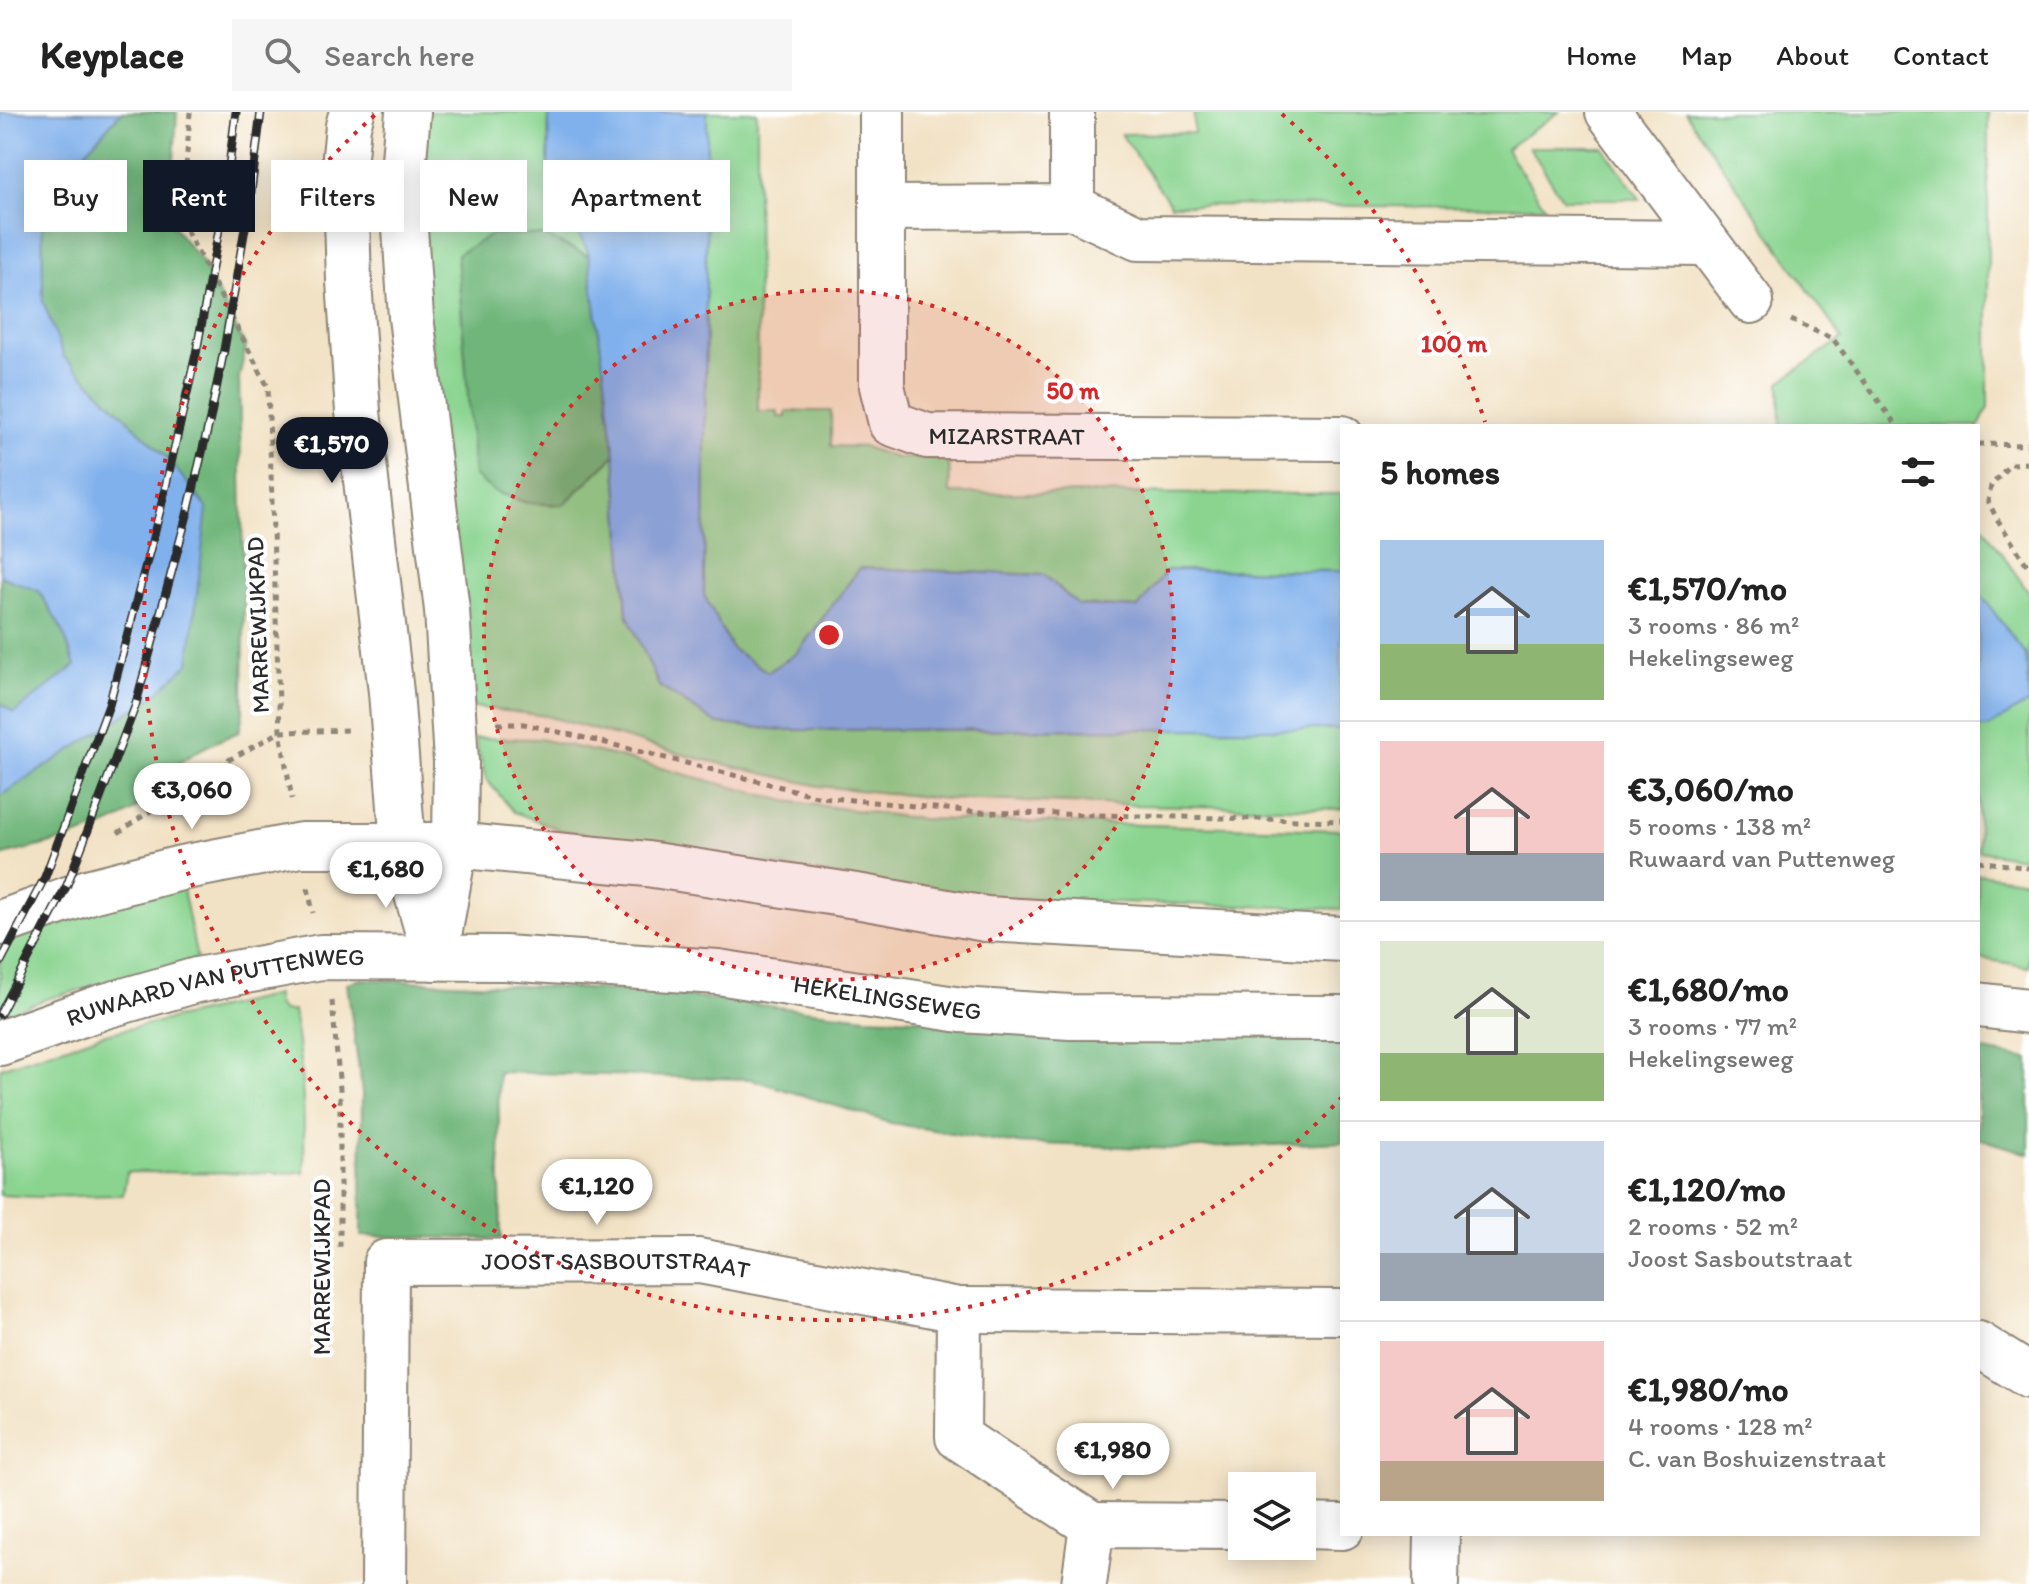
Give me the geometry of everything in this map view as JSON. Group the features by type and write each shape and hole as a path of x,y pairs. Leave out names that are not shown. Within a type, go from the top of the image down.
{"street":[{"path":"408,112 402,184 411,317 447,610 456,762 455,845 435,958"},
{"name":"MIZARSTRAAT","path":"882,112 882,386 891,423 927,436 1340,438"},
{"path":"1072,112 1072,207"},
{"path":"1608,112 1751,301"},
{"path":"347,117 348,265 358,412 391,692 403,845 435,958"},
{"path":"882,208 1072,207 1138,238 1707,243"},
{"path":"0,923 91,891 166,871 301,845 455,845 647,864 986,919 1340,939"},
{"name":"RUWAARD VAN PUTTENWEG","path":"0,1043 102,1007 197,980 321,957 435,958"},
{"name":"HEKELINGSEWEG","path":"435,958 570,961 718,972 961,1010 1055,1016 1340,1018"},
{"path":"1980,1005 2029,1011"},
{"name":"JOOST SASBOUTSTRAAT","path":"384,1584 386,1262 699,1261 959,1310"},
{"path":"1228,1526 1092,1525 958,1437 959,1310 1340,1312"},
{"path":"1980,1345 2029,1376"},
{"path":"1084,1584 1092,1525"},
{"path":"1316,1526 1340,1527"},
{"path":"1436,1584 1437,1536"}],"path":[{"name":"MARREWIJKPAD","path":"190,112 182,222 268,387 280,732 331,997 340,1089 340,1264"},
{"path":"1751,301 1833,339 1896,424"},
{"path":"1980,444 2029,445"},
{"path":"2029,463 2010,464 1991,486 1988,501 2029,568"},
{"path":"454,727 524,724 821,797 977,812 1340,821"},
{"path":"108,837 122,832 212,769 280,732"},
{"path":"1980,861 2029,868"}],"green space":[{"path":"121,112 177,112 174,160 143,160 143,232 178,232 201,261 246,347 239,378 243,713 239,732 185,759 130,813 85,833 0,856 0,796 154,696 189,662 169,460 64,357 43,301 42,232 127,232 127,160 78,160"},
{"path":"422,112 549,112 548,160 543,160 543,232 578,232 589,256 542,235 563,505 615,455 627,614 784,730 1340,729 1340,809 946,799 819,786 688,756 546,716 473,707 421,253 421,232 527,232 527,160 422,160"},
{"path":"707,112 757,112 758,411 778,411 778,417 786,417 786,411 831,411 831,446 865,447 896,458 949,458 950,493 1340,494 1340,571 1167,570 1138,608 1078,605 1044,575 860,568 797,653 768,672 732,649 704,596 706,232 730,232 730,160 707,160"},
{"path":"1194,112 1559,112 1506,149 1545,207 1171,205 1121,134 1194,133"},
{"path":"1685,112 1988,112 1988,408 1980,424 1781,424 1780,382 1842,339"},
{"path":"1529,147 1603,147 1640,199 1563,199"},
{"path":"493,234 542,235 589,256 615,455 563,505 527,503 495,492 474,476 457,254"},
{"path":"1980,522 2029,593 2029,859 1980,851 1980,728 1987,728 2026,655 1980,594"},
{"path":"0,576 39,591 63,631 75,666 14,713 0,703"},
{"path":"475,738 539,739 786,801 920,819 1340,830 1340,909 1020,899 928,891 561,830 514,812 486,779"},
{"path":"1980,874 2029,881 2029,967 1980,958"},
{"path":"181,879 197,959 46,999 0,1017 0,940"},
{"path":"361,979 638,991 866,1017 1340,1037 1340,1142 1177,1149 1011,1143 891,1123 750,1079 498,1072 501,1239 361,1236 362,1093 347,983"},
{"path":"276,995 277,1005 283,1011 293,1011 303,1092 304,1173 127,1172 123,1195 0,1195 0,1068 101,1035"},
{"path":"1980,1050 2029,1059 2029,1154 1980,1139"}],"water":[{"path":"0,112 121,112 78,160 24,160 24,232 42,232 43,301 64,357 169,460 207,508 189,663 154,696 0,796 0,703 14,713 75,666 63,631 39,591 0,576"},
{"path":"549,112 707,112 707,160 548,160"},
{"path":"578,232 706,232 704,595 732,649 768,672 797,653 860,568 1044,575 1078,605 1138,608 1167,570 1340,571 1340,729 784,730 718,724 659,686 627,614 615,455 588,251"},
{"path":"1980,594 2026,655 2029,702 1987,728 1980,728"}],"railway":[{"path":"0,963 45,877 109,705 160,511 196,354 225,197 236,112"},
{"path":"0,1014 67,885 135,707 210,419 250,199 261,112"}]}
